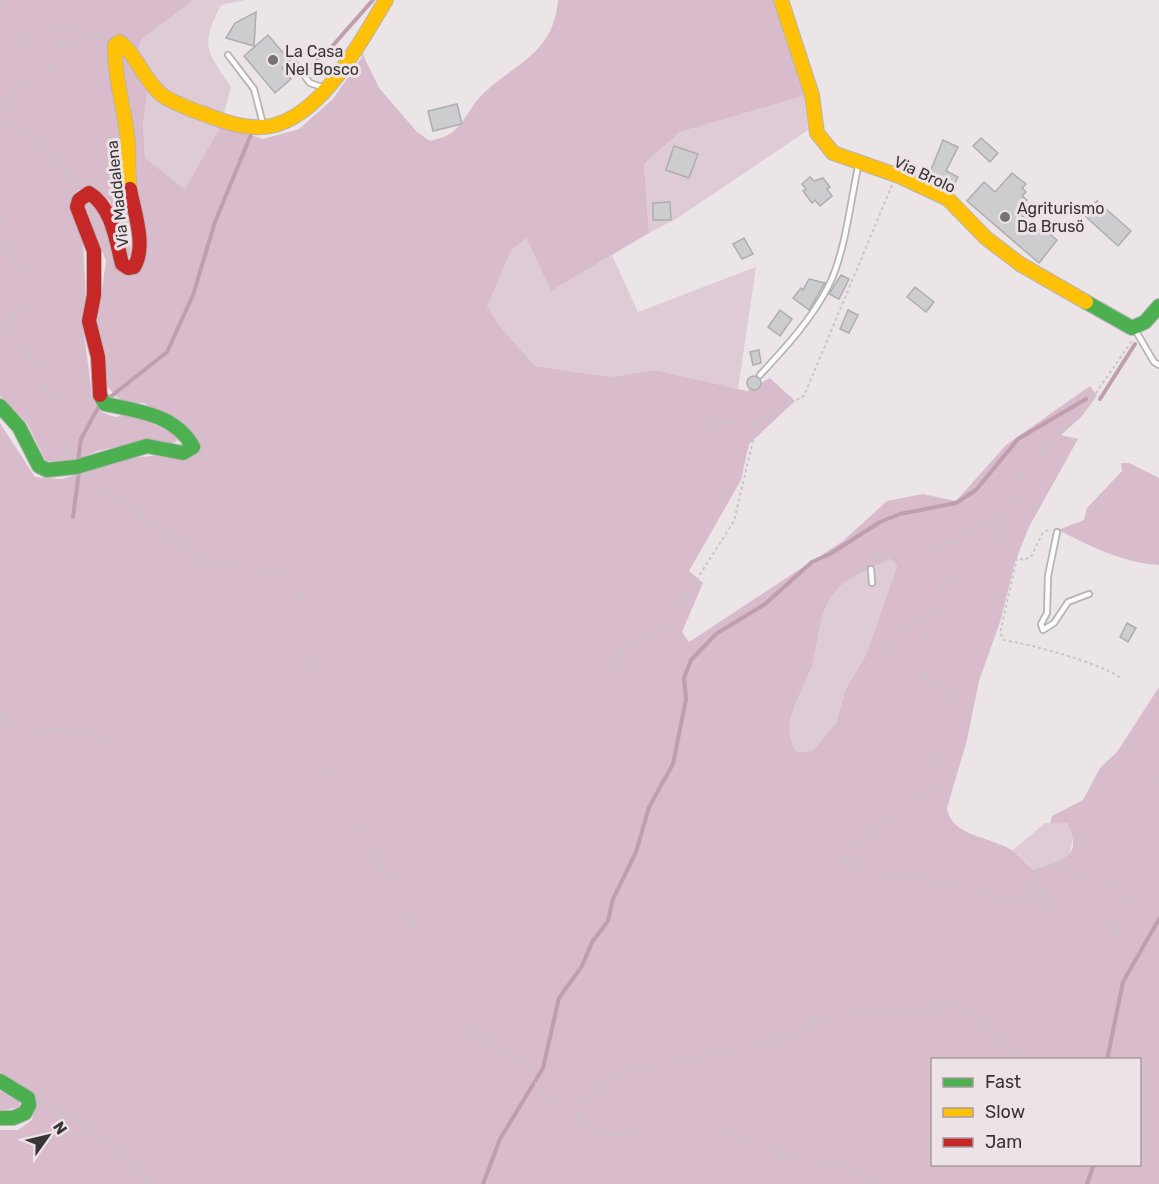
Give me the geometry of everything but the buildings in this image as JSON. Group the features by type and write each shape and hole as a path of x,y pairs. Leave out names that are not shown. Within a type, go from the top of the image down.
{"street":[{"path":"118,42 123,44 155,90 165,97 238,124 264,127 287,122 299,114 324,88 386,0"},
{"name":"Via Brolo","path":"781,0 812,94 817,133 833,153 859,165 895,175 948,200 986,238 1020,264 1132,328 1145,322 1159,306"},
{"name":"Via Maddalena","path":"0,406 19,427 39,466 47,470 78,467 147,446 183,453 193,447 180,429 139,410 105,404 99,394 98,357 89,321 94,295 94,251 77,207 79,200 89,193 95,195 102,204 122,264 134,267 139,259 140,246 129,184 128,143 120,88 114,71 113,54 118,42"},
{"path":"0,1082 28,1098 29,1105 26,1113 13,1118 0,1118"}],"lane":[{"path":"228,55 254,89 264,127"},
{"path":"295,64 310,83 324,88"},
{"path":"760,375 805,323 828,287 838,261 859,165"},
{"path":"1137,333 1154,362 1159,365"},
{"path":"1057,532 1048,576 1047,613 1041,624 1043,630 1054,622 1068,602 1089,594"},
{"path":"871,569 872,583"}],"path":[{"path":"1,0 16,35 24,43 33,43 39,39 41,26 47,21 66,31 118,42"},
{"path":"96,0 102,28 98,37"},
{"path":"0,229 13,200 14,184 6,166 17,84 27,82 40,74 55,58 58,48 64,45 81,46 90,36"},
{"path":"0,121 13,124 25,132 71,180 89,193"},
{"path":"619,678 620,655 634,641 656,630 680,604 734,521 757,424 773,412 804,396 870,242 895,175"},
{"path":"0,238 24,273 26,293 8,329 20,346 42,369 44,387 55,397 63,411 58,428 67,458 102,490 143,516 202,560 213,564 279,571 293,578 306,606 321,670 329,750 344,808 384,871 450,999 469,1030 530,1068 536,1084 546,1097 579,1118 585,1127 616,1135 648,1127 709,1127 736,1135 785,1155 823,1164 844,1166 875,1184"},
{"path":"871,569 871,562 877,558 934,550 991,521 1000,513 1036,455 1081,415 1137,333"},
{"path":"704,424 724,421 757,424"},
{"path":"991,521 1017,558 1023,560 1030,557 1043,532 1055,528 1057,532"},
{"path":"879,662 899,632 937,602 948,578 955,541"},
{"path":"1017,558 1000,633 1004,640 1026,644 1108,669 1121,678"},
{"path":"929,610 924,647 914,662 923,676 954,691 928,790 860,840 843,860 883,876 921,877 1012,902 1044,903"},
{"path":"0,716 20,728 35,733 53,730 73,731 137,747"},
{"path":"1053,1058 1044,1027 1051,981 1053,926 1037,883 1039,872 1060,863 1073,868 1091,886 1106,911 1107,924 1114,934 1119,932 1122,916 1119,890 1126,846 1138,808 1159,777"},
{"path":"579,1118 584,1103 605,1080 639,1070 748,1048 791,1035 818,1020 860,1011 960,1007 977,1014 1003,1044 1021,1058"},
{"path":"28,1098 69,1116 133,1165 146,1184"}],"shaded area":[{"path":"0,0 194,0 142,39 136,56 117,37 108,46 109,68 120,105 131,256 126,256 110,201 93,186 78,190 72,197 72,214 83,243 86,297 82,319 92,395 101,412 115,417 131,413 177,437 177,441 170,444 143,441 97,451 71,462 46,461 27,423 0,396"},
{"path":"194,0 245,0 221,5 210,30 208,39 211,55 231,87 221,125 185,189 145,158 143,124 148,87 134,65 142,39"},
{"path":"558,0 774,0 804,96 680,132 644,164 649,233 551,291 526,238 511,251 487,307 500,326 535,366 611,377 655,370 747,391 770,378 795,401 749,444 741,480 689,571 703,583 682,632 689,642 843,541 887,501 923,494 956,501 1006,445 1090,386 1097,396 1081,417 1061,435 1078,439 1029,527 1015,562 1001,619 979,681 967,740 947,808 955,824 963,830 1010,849 1034,870 1061,860 1071,851 1072,835 1067,823 1050,823 1052,816 1083,800 1100,768 1117,752 1159,687 1159,1184 0,1184 0,1130 18,1130 32,1120 36,1102 30,1092 0,1072 0,423 35,477 62,479 130,458 162,455 180,460 198,453 196,440 144,403 126,403 114,395 108,387 97,325 106,261 85,205 92,200 130,271 140,227 131,107 119,55 123,50 148,87 143,124 145,158 185,189 221,125 263,139 299,129 333,99 362,57 356,40 379,88 417,132 430,141 452,132 483,94 532,54 548,35 555,18","holes":["890,559 897,566 866,655 846,688 836,723 812,751 797,752 791,741 791,719 813,662 823,614 831,597 843,584 862,572"]},
{"path":"804,96 808,130 676,219 649,233 644,164 680,132"},
{"path":"526,238 551,291 612,255 638,312 756,267 738,389 655,370 611,377 535,366 500,326 487,307 511,251"},
{"path":"1121,463 1129,463 1159,478 1159,565 1120,557 1058,530 1084,520 1087,508 1122,471"},
{"path":"890,559 897,566 866,655 846,688 836,723 812,751 797,752 791,742 791,719 813,662 823,614 831,597 849,580"},
{"path":"1045,823 1067,823 1073,836 1069,857 1034,870 1013,850"},
{"path":"0,1091 20,1100 19,1107 0,1111"}],"waterway":[{"path":"313,64 328,51 373,0"},
{"path":"109,398 167,352 193,295 215,222 252,132"},
{"path":"1100,399 1135,344"},
{"path":"483,1184 500,1139 543,1068 559,998 582,966 592,942 608,921 613,899 636,852 649,807 673,764 686,699 684,678 691,660 716,634 765,604 812,562 830,554 880,522 900,514 956,503 976,490 1018,439 1086,399"},
{"path":"78,461 81,439 99,406"},
{"path":"73,517 79,472"},
{"path":"1107,1058 1123,982 1159,919"},
{"path":"1087,1184 1093,1166"}],"traffic: fast":[{"path":"1086,302 1132,328 1145,322 1159,306"},
{"path":"0,406 19,427 39,466 47,470 76,467 147,446 183,453 193,447 186,436 166,421 143,412 105,404 100,395"},
{"path":"0,1081 28,1098 29,1105 25,1113 13,1118 0,1118"}],"traffic: slow":[{"path":"130,189 128,142 115,57 115,45 119,42 129,51 156,90 168,99 234,124 249,127 271,126 290,119 307,108 323,92 352,55 386,0"},
{"path":"781,0 812,95 817,133 833,153 899,176 948,199 986,238 1020,264 1086,302"}],"traffic: jam":[{"path":"100,395 98,357 89,321 94,295 94,251 77,207 79,200 89,193 97,199 112,225 122,264 128,268 134,267 138,259 140,239 130,189"}],"place":[{"name":"La Casa Nel Bosco","path":"273,60"},
{"name":"Agriturismo Da Brusö","path":"1005,217"}]}
